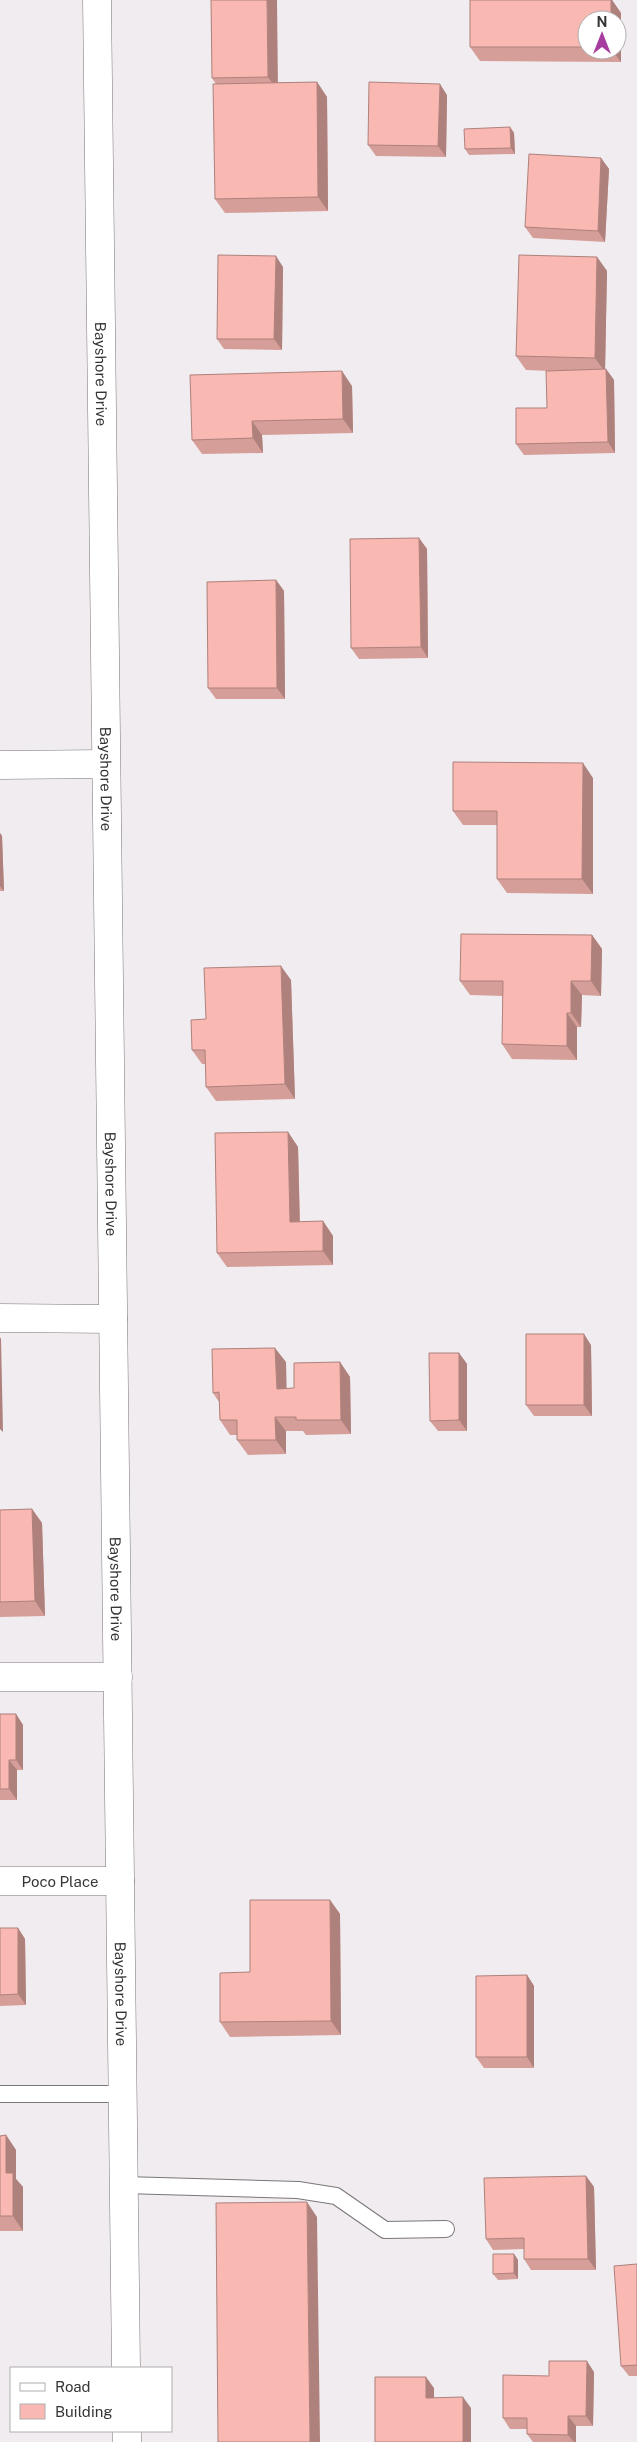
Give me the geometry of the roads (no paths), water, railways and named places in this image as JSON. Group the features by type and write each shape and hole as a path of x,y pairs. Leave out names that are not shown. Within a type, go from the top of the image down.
{"street":[{"name":"Bayshore Drive","path":"97,0 126,2367"},
{"path":"0,765 106,764"},
{"path":"0,1318 114,1319"},
{"path":"0,1677 118,1677"},
{"name":"Poco Place","path":"0,1881 120,1881"}],"lane":[{"path":"0,2094 123,2094"},
{"path":"124,2185 298,2190 336,2196 385,2230 446,2229"}]}
